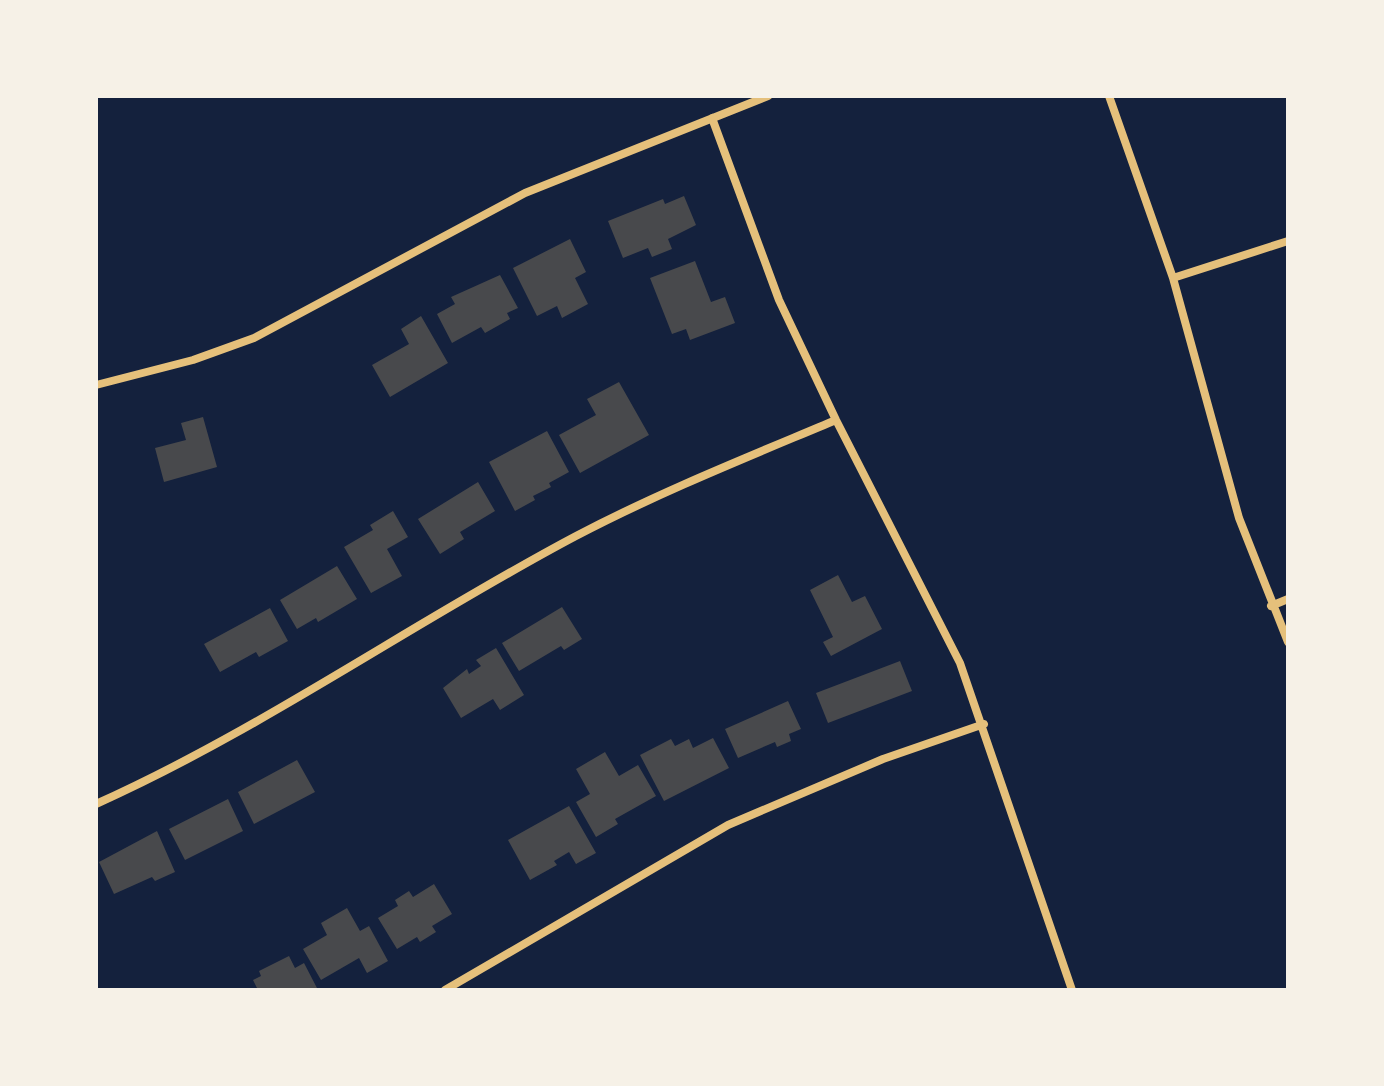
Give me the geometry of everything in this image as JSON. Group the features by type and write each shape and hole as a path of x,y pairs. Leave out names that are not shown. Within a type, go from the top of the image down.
{"street":[{"path":"96,385 193,360 254,338 525,193 768,96"},
{"path":"1109,96 1173,278 1239,518 1271,606 1288,642"},
{"path":"712,118 779,300 836,420 933,603 984,724 1072,990"},
{"path":"1173,278 1288,241"},
{"path":"96,804 227,735 577,536 696,478 836,420"},
{"path":"1271,606 1288,599"},
{"path":"445,990 728,825 883,759 984,724"}],"building":[{"path":"684,196 696,225 668,239 672,249 652,257 648,248 623,258 608,221 663,199 665,204"},
{"path":"570,239 586,272 575,278 588,304 562,318 557,306 537,316 513,268"},
{"path":"695,261 711,302 725,297 735,323 690,340 686,329 672,334 650,278"},
{"path":"500,275 518,308 507,313 510,319 485,333 481,327 452,343 437,314 455,304 451,297"},
{"path":"421,316 448,363 390,397 372,365 409,344 401,329"},
{"path":"619,382 649,435 580,473 559,435 596,415 587,399"},
{"path":"203,417 217,467 164,482 155,448 186,440 181,423"},
{"path":"547,431 569,472 549,483 551,487 533,496 535,500 515,511 489,462"},
{"path":"478,482 495,511 460,532 464,539 440,554 418,519"},
{"path":"393,511 408,537 387,549 402,576 371,593 344,547 373,530 370,525"},
{"path":"337,566 357,599 318,622 316,618 297,629 280,600"},
{"path":"838,575 852,602 865,596 882,629 831,656 823,642 833,637 810,590"},
{"path":"562,607 582,639 564,650 561,646 519,671 502,643"},
{"path":"270,608 288,641 259,657 256,652 220,672 204,644"},
{"path":"496,648 524,695 500,710 493,699 461,718 443,688 467,669 469,674 481,666 476,660"},
{"path":"900,661 912,691 828,723 816,693"},
{"path":"788,701 801,729 789,734 791,741 777,747 775,742 738,758 725,729"},
{"path":"713,738 729,768 664,801 640,755 671,739 675,746 689,739 693,748"},
{"path":"605,752 619,776 638,765 656,796 615,819 618,824 596,837 576,802 590,794 576,769"},
{"path":"297,760 315,792 254,824 238,792"},
{"path":"228,799 243,831 185,860 169,829"},
{"path":"569,806 596,853 576,864 569,852 554,861 557,865 530,880 508,840"},
{"path":"157,831 175,872 155,881 152,877 114,894 99,862"},
{"path":"434,884 452,914 432,926 436,932 420,942 417,937 397,949 378,918 398,906 395,900 409,891 413,897"},
{"path":"347,908 360,931 369,926 388,961 367,973 359,958 321,980 303,949 327,935 321,923"},
{"path":"289,956 295,968 304,963 318,990 253,990 257,988 253,980 261,976 259,971"}]}
